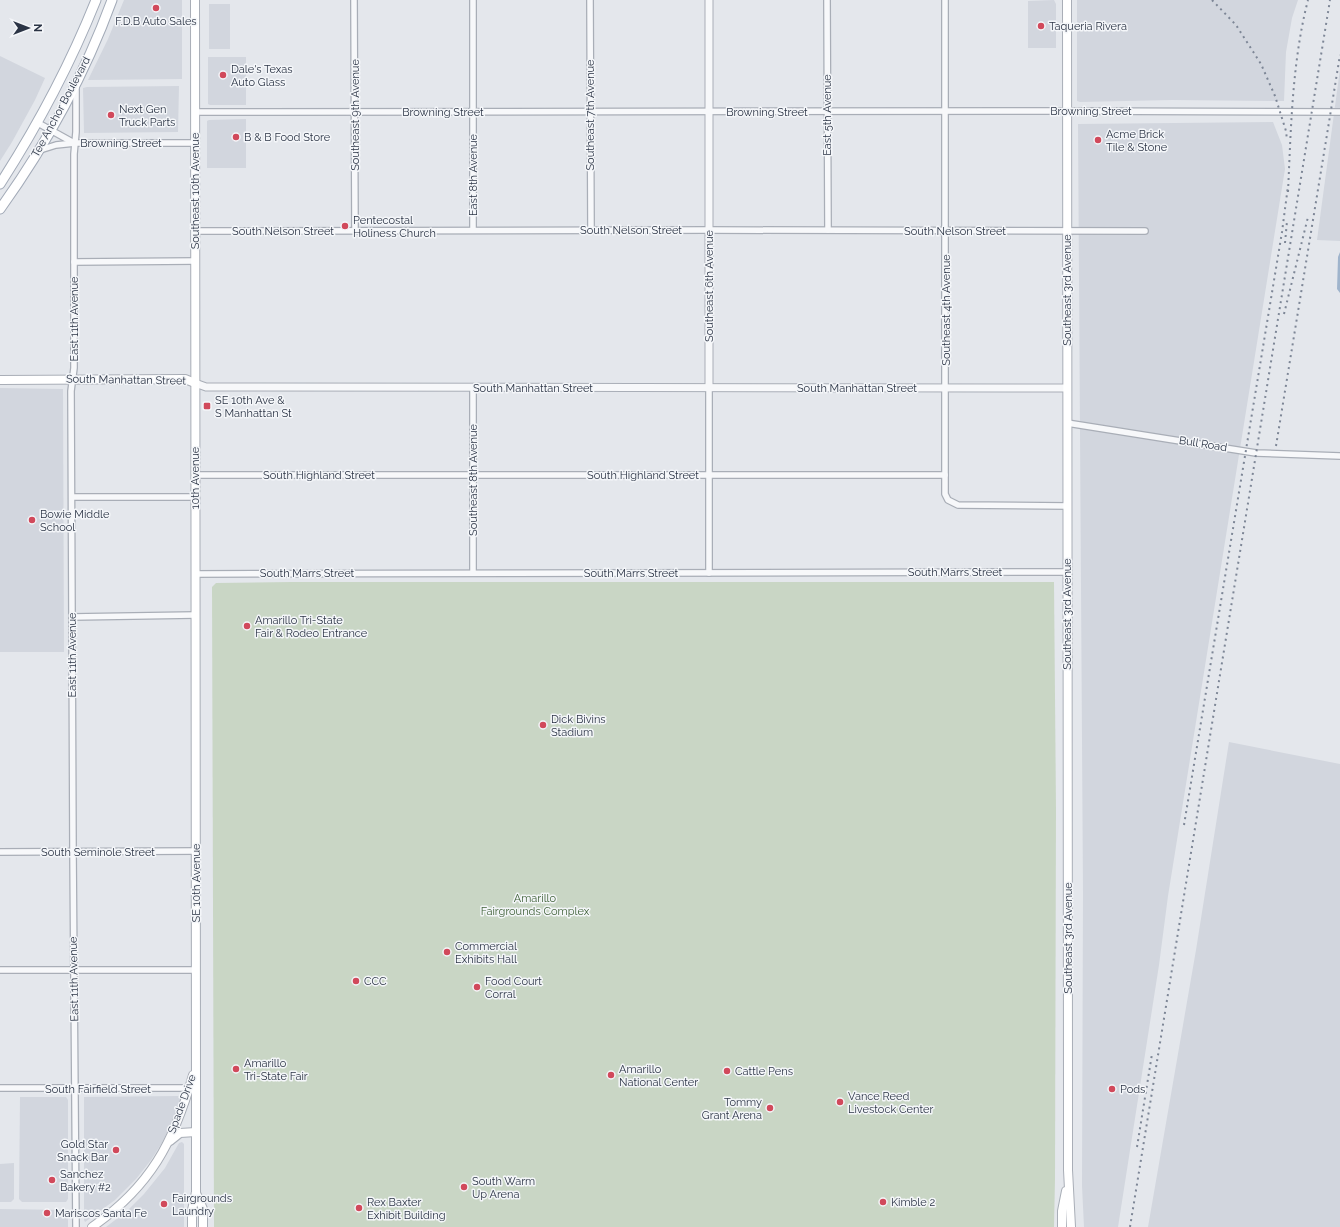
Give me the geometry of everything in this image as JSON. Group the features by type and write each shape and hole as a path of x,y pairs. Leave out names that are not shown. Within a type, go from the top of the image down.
{"main road":[{"name":"Tee Anchor Boulevard","path":"0,184 38,123 65,71 96,0"},
{"name":"Tee Anchor Boulevard","path":"0,209 38,150 76,83 112,0"},
{"name":"Southeast 10th Avenue","path":"195,0 196,383"},
{"name":"Southeast 3rd Avenue","path":"1067,0 1067,572 1069,1183 1071,1227"},
{"name":"South Manhattan Street","path":"0,380 185,379 196,383"},
{"name":"10th Avenue","path":"195,574 196,383"},
{"name":"SE 10th Avenue","path":"195,574 196,1065"},
{"name":"Spade Drive","path":"92,1227 115,1210 136,1190 152,1170 169,1143 193,1088 196,1065"},
{"path":"192,1227 192,1210 196,1192 196,1132 193,1088"},
{"name":"Spade Drive","path":"169,1143 180,1133 196,1132"},
{"path":"1062,1227 1062,1211 1069,1183"},
{"path":"196,1192 202,1210 203,1227"}],"street":[{"name":"Southeast 9th Avenue","path":"354,0 355,230"},
{"name":"East 8th Avenue","path":"472,0 473,230"},
{"name":"Southeast 7th Avenue","path":"590,0 591,230"},
{"name":"Southeast 6th Avenue","path":"709,0 709,573"},
{"name":"East 5th Avenue","path":"827,0 828,230"},
{"name":"Southeast 4th Avenue","path":"945,0 946,475"},
{"name":"East 11th Avenue","path":"76,83 74,368 72,391 73,852 76,1227"},
{"name":"Browning Street","path":"195,112 1340,112"},
{"name":"Browning Street","path":"38,123 75,143 195,143"},
{"path":"38,150 56,145 75,143"},
{"name":"South Nelson Street","path":"195,231 1145,231"},
{"path":"74,262 195,261"},
{"name":"South Manhattan Street","path":"196,383 206,387 1067,388"},
{"name":"Southeast 8th Avenue","path":"473,388 473,572"},
{"name":"Bull Road","path":"1067,423 1256,453 1340,456"},
{"name":"South Highland Street","path":"195,475 946,475"},
{"path":"946,475 945,494 948,500 958,505 1068,506"},
{"path":"72,497 195,497"},
{"name":"South Marrs Street","path":"195,574 473,572 1067,572"},
{"path":"72,617 195,615"},
{"name":"South Seminole Street","path":"0,852 196,851"},
{"path":"0,970 196,970"},
{"name":"South Fairfield Street","path":"0,1088 193,1088"}],"shaded area":[{"path":"124,0 182,0 182,79 88,80 108,39"},
{"path":"1054,0 1056,4 1056,48 1028,48 1028,1"},
{"path":"1077,0 1298,0 1292,18 1286,52 1284,101 1077,101"},
{"path":"209,4 230,4 230,49 209,49"},
{"path":"0,56 45,78 35,100 0,161"},
{"path":"208,57 246,57 246,105 208,104"},
{"path":"1340,69 1340,241 1317,240"},
{"path":"179,86 178,132 84,133 83,88"},
{"path":"246,119 246,168 207,168 207,121"},
{"path":"1273,122 1282,145 1285,169 1168,896 1159,965 1118,1227 1084,1227 1082,1186 1083,894 1078,124"},
{"name":"Bowie Middle School","path":"0,388 63,389 64,652 0,652"},
{"path":"1229,742 1340,764 1340,1227 1148,1227 1196,950"},
{"path":"178,1096 181,1098 173,1120 163,1141 151,1160 136,1179 115,1200 85,1222 84,1097"},
{"path":"20,1097 66,1097 68,1100 68,1199 66,1202 22,1202 19,1199"},
{"path":"182,1142 184,1144 184,1227 106,1227 127,1211 144,1194 165,1168 179,1143"},
{"path":"14,1163 14,1199 11,1202 0,1202 0,1164"},
{"path":"0,1209 66,1210 68,1212 68,1227 0,1227"}],"green space":[{"name":"Amarillo Fairgrounds Complex","path":"1054,582 1056,809 1054,1227 214,1227 212,587 216,583"}],"water":[{"path":"1340,252 1340,293 1337,289 1338,257"}],"railway":[{"path":"1212,0 1236,25 1261,64 1275,96 1286,131 1287,140"},
{"path":"1288,192 1291,119 1295,71 1308,0"},
{"path":"1130,1227 1330,0"},
{"path":"1276,446 1340,55"},
{"path":"1184,825 1282,232 1288,186"},
{"path":"1284,314 1308,217"},
{"path":"1285,243 1287,221"},
{"path":"1137,1147 1152,1054"}],"place":[{"name":"F.D.B Auto Sales","path":"156,8"},
{"name":"Taqueria Rivera","path":"1041,26"},
{"name":"Dale's Texas Auto Glass","path":"223,75"},
{"name":"Next Gen Truck Parts","path":"111,115"},
{"name":"B & B Food Store","path":"236,137"},
{"name":"Acme Brick Tile & Stone","path":"1098,140"},
{"name":"Pentecostal Holiness Church","path":"345,226"},
{"name":"SE 10th Ave & S Manhattan St","path":"207,406"},
{"name":"Bowie Middle School","path":"32,520"},
{"name":"Amarillo Tri-State Fair & Rodeo Entrance","path":"247,626"},
{"name":"Dick Bivins Stadium","path":"543,725"},
{"name":"Commercial Exhibits Hall","path":"447,952"},
{"name":"CCC","path":"356,981"},
{"name":"Food Court Corral","path":"477,987"},
{"name":"Amarillo Tri-State Fair","path":"236,1069"},
{"name":"Cattle Pens","path":"727,1071"},
{"name":"Amarillo National Center","path":"611,1075"},
{"name":"Pods","path":"1112,1089"},
{"name":"Vance Reed Livestock Center","path":"840,1102"},
{"name":"Tommy Grant Arena","path":"770,1108"},
{"name":"Gold Star Snack Bar","path":"116,1150"},
{"name":"Sanchez Bakery #2","path":"52,1180"},
{"name":"South Warm Up Arena","path":"464,1187"},
{"name":"Kimble 2","path":"883,1202"},
{"name":"Fairgrounds Laundry","path":"164,1204"},
{"name":"Rex Baxter Exhibit Building","path":"359,1208"},
{"name":"Mariscos Santa Fe","path":"47,1213"}]}
